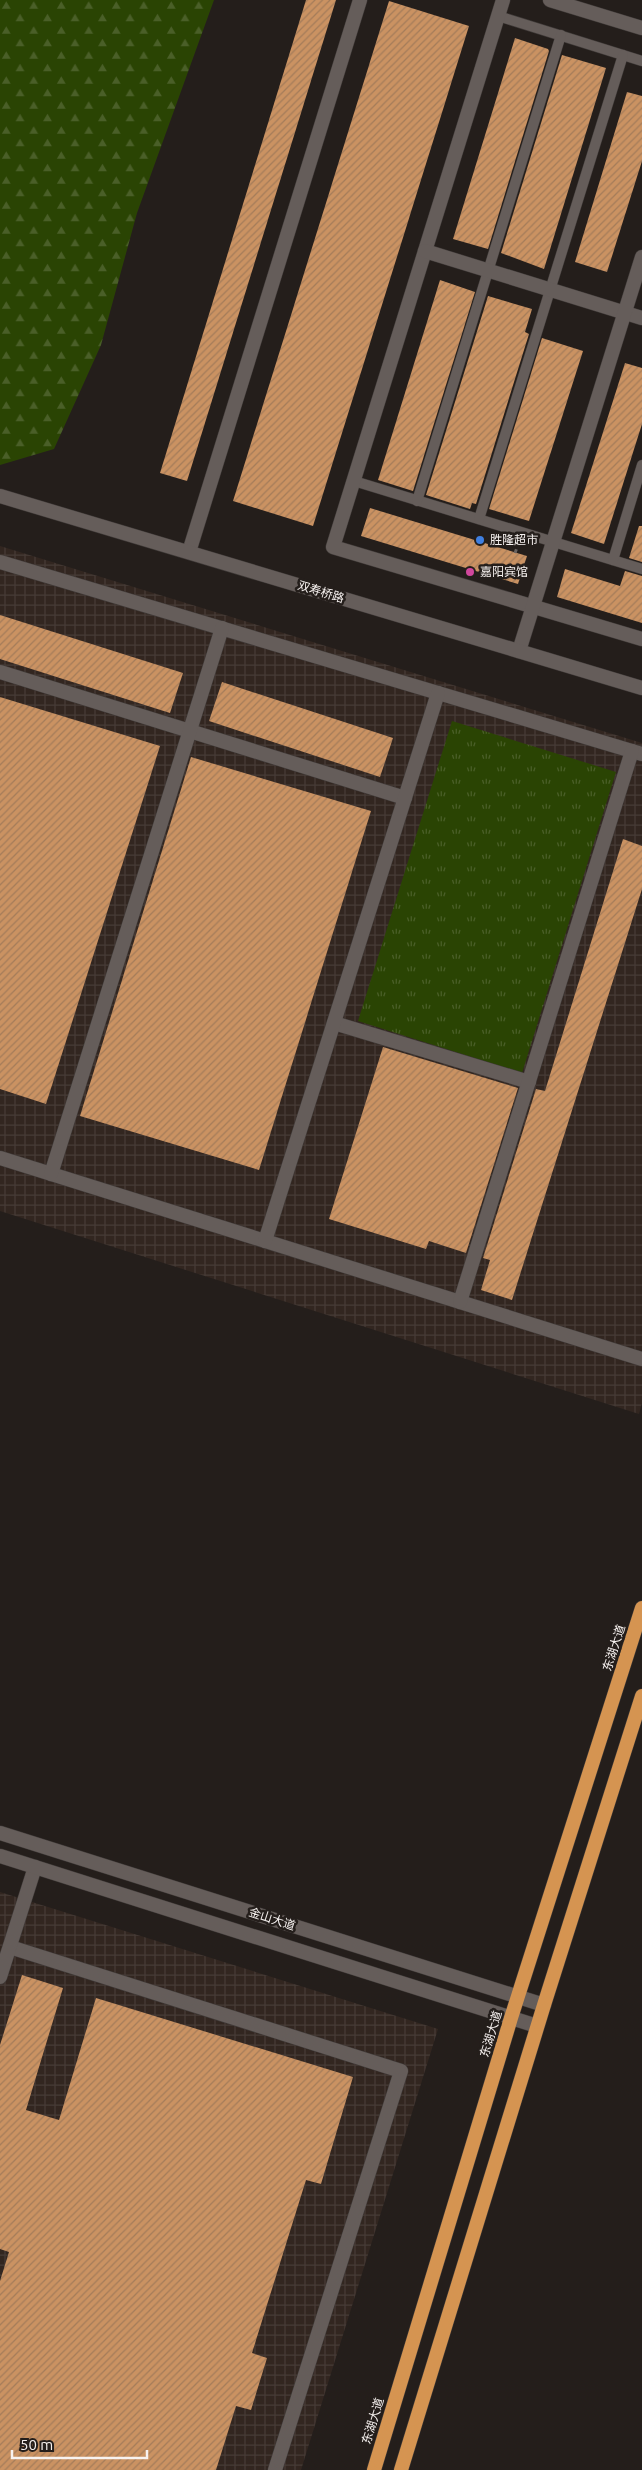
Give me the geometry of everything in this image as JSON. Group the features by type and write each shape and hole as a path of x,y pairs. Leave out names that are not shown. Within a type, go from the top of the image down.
{"highway":[{"name":"东湖大道","path":"374,2470 518,1997 642,1608"},
{"path":"401,2470 537,2026 642,1696"}],"street":[{"path":"189,552 360,0"},
{"path":"503,0 333,547 642,639"},
{"path":"550,0 642,28"},
{"path":"425,251 642,318"},
{"path":"519,651 642,257"},
{"name":"双寿桥路","path":"0,496 642,688"},
{"path":"0,562 637,752 529,1082 460,1302"},
{"path":"51,1174 222,628"},
{"path":"0,672 405,798"},
{"path":"265,1241 438,693"},
{"path":"334,1023 529,1082"},
{"path":"0,1158 642,1360"},
{"name":"金山大道","path":"0,1832 544,2005"},
{"name":"金山大道","path":"0,1856 537,2026"},
{"path":"0,1977 35,1867"},
{"path":"10,1947 401,2071 275,2470"}],"lane":[{"path":"498,16 642,61"},
{"path":"417,500 561,35"},
{"path":"479,520 622,55"},
{"path":"613,560 642,465"},
{"path":"354,481 642,569"}],"shaded area":[{"path":"0,546 642,743 642,1403 639,1414 0,1211"},
{"path":"0,1892 438,2029 301,2470 0,2470"}],"green space":[{"path":"0,0 214,0 137,213 101,345 54,449 0,465"},
{"path":"452,721 616,772 522,1073 358,1021"}],"building":[{"path":"306,0 336,0 187,481 160,473"},
{"path":"389,1 469,26 313,526 233,501"},
{"path":"515,38 548,49 549,51 488,249 453,239"},
{"path":"562,55 606,68 544,269 501,253"},
{"path":"627,92 642,96 642,161 607,272 575,262"},
{"path":"440,280 475,292 413,491 378,480"},
{"path":"488,296 532,309 525,332 529,334 476,504 472,503 470,509 426,495"},
{"path":"542,338 583,351 529,521 489,509"},
{"path":"625,363 642,368 642,424 604,544 571,533"},
{"path":"370,508 527,556 518,584 361,536"},
{"path":"639,526 642,526 642,562 629,558"},
{"path":"565,569 620,586 625,571 642,576 642,623 557,597"},
{"path":"0,615 183,673 170,713 0,659"},
{"path":"222,682 393,738 380,777 209,721"},
{"path":"0,697 160,746 46,1104 0,1089"},
{"path":"191,757 371,811 259,1170 80,1116"},
{"path":"623,839 642,846 642,889 512,1300 481,1290 490,1260 483,1258 536,1089 545,1091"},
{"path":"383,1047 518,1088 466,1253 429,1241 426,1249 329,1219"},
{"path":"22,1975 63,1988 26,2110 59,2120 96,1998 353,2077 321,2184 306,2180 252,2353 267,2358 251,2410 236,2406 216,2470 0,2470 0,2281 9,2252 0,2249 0,2045"}],"place":[{"name":"胜隆超市","path":"480,540"},
{"name":"嘉阳宾馆","path":"470,572"}]}
